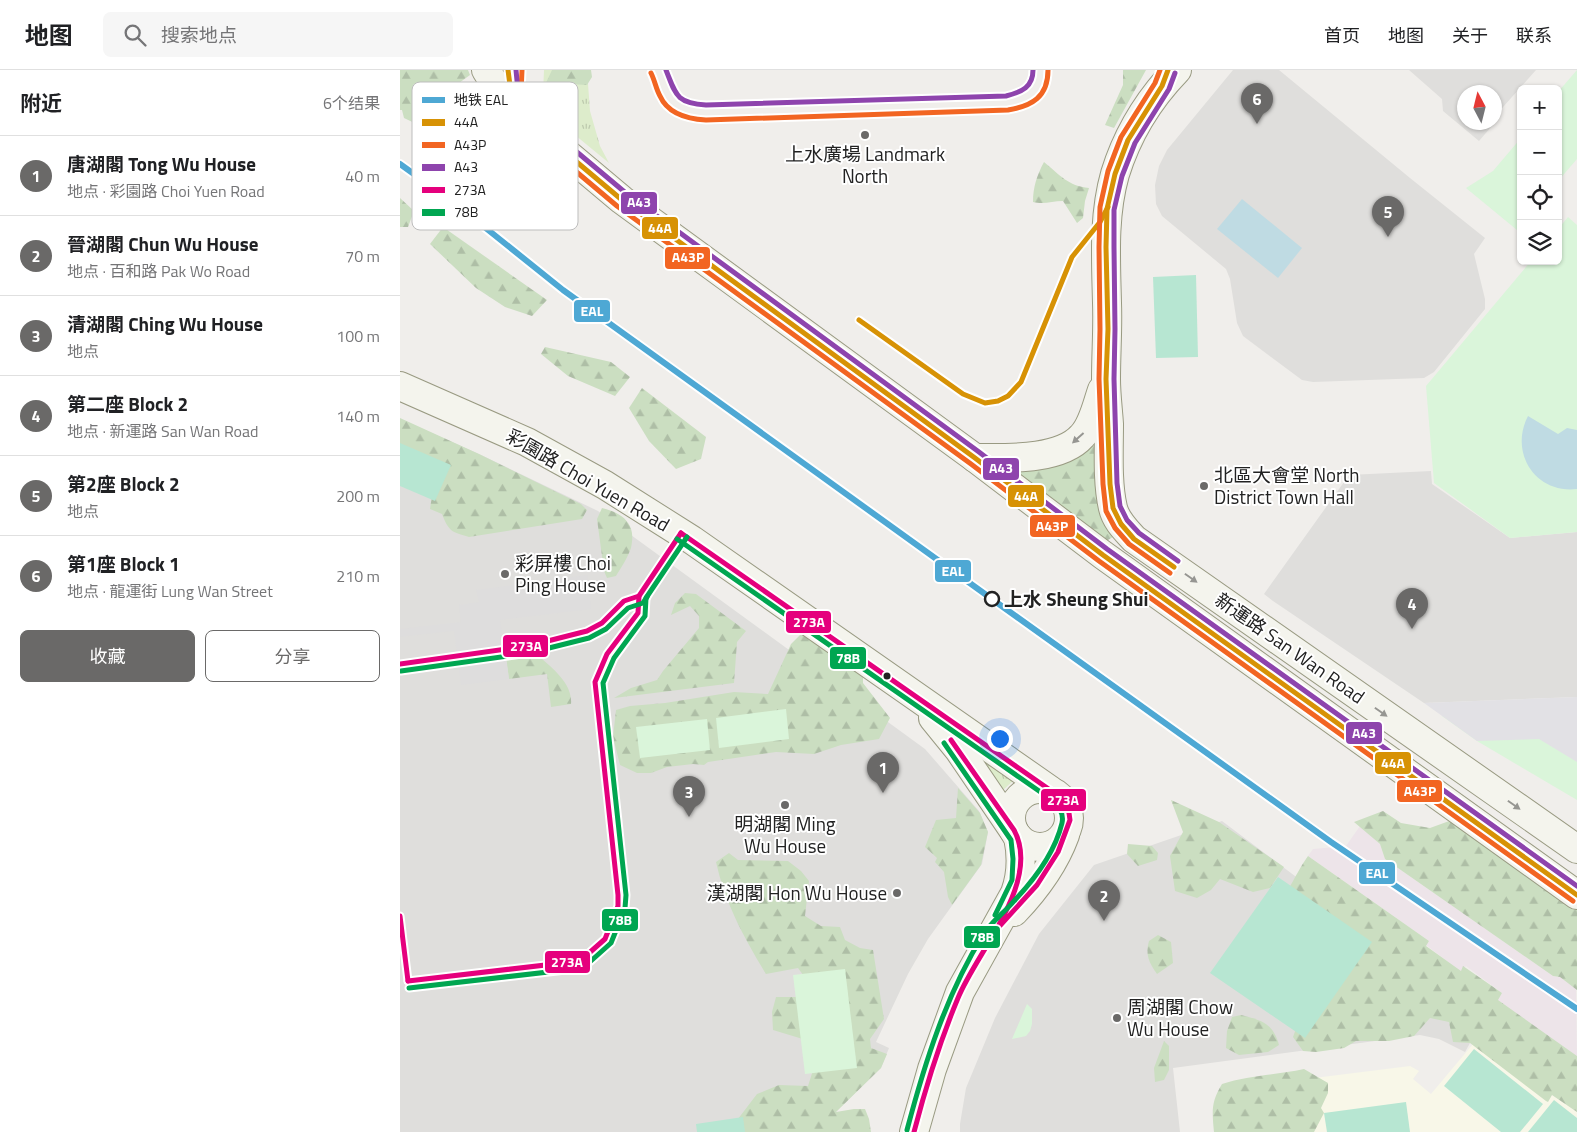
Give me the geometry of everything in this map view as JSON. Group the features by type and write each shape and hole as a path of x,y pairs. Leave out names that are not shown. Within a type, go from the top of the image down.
{"street":[{"name":"新運路 San Wan Road","path":"486,70 493,82"},
{"path":"975,458 1018,458 1055,452 1072,444 1082,436 1089,426 1106,379 1108,329 1106,247 1108,209 1115,174 1128,140 1169,75"},
{"name":"新運路 San Wan Road","path":"578,163 622,200 975,458 1103,555 1577,895"},
{"name":"新運路 San Wan Road","path":"1106,379 1110,484 1113,508 1120,524 1134,539 1577,849"},
{"name":"彩園路 Choi Yuen Road","path":"400,386 527,442 605,485 692,540 1050,790"},
{"name":"彩園路 Choi Yuen Road","path":"914,696 959,750 1016,834"},
{"path":"914,1132 932,1069 960,992 1009,906 1019,882 1021,859 1011,816 1016,801 1028,791 1035,789 1050,790 1063,799 1070,813 1070,820 1065,835 1058,852 1038,885 996,930"},
{"path":"1016,834 1031,846 1046,847 1053,845 1065,835"}],"shaded area":[{"path":"1233,70 1279,70 1485,238 1474,254 1485,299 1485,309 1434,372 1424,378 1313,382 1302,380 1243,336 1237,323 1230,279 1226,269 1162,216 1156,204 1155,185 1159,166 1167,150"},
{"path":"1409,70 1536,70 1523,85 1517,85 1517,91 1502,108 1502,85 1457,85 1457,123 1443,111 1442,99"},
{"path":"1466,130 1488,130 1479,141"},
{"path":"400,419 479,454 598,511 925,749 979,811 988,832 982,864 928,939 908,974 876,1042 889,1048 881,1068 825,1122 818,1132 400,1132"},
{"path":"1431,471 1432,484 1510,538 1577,532 1577,697 1424,703 1264,594 1349,475"},
{"path":"1577,697 1577,762 1539,739 1477,741 1424,703"},
{"path":"1222,821 1489,1022 1470,1043 1465,1052 1439,1039 1420,1035 1173,1068 1180,1132 960,1132 966,1088 995,1018 1039,934 1094,865"},
{"path":"1360,826 1380,844 1385,859 1553,976 1560,977 1576,988 1577,1059 1497,1000 1502,993 1466,966 1461,972 1426,945 1429,941 1308,856 1313,849 1346,846"},
{"path":"1473,1044 1548,1101 1552,1095 1577,1112 1577,1132 1256,1132 1250,1086 1410,1066 1419,1071 1413,1079 1431,1094"}],"green space":[{"path":"400,70 468,70 470,75 460,82 412,82 412,122 404,118 402,110 400,110"},
{"path":"544,70 587,70 590,111 600,146 609,163 578,137 578,82 543,82"},
{"path":"552,70 591,70 592,77 587,85 578,84 578,82 546,82"},
{"path":"1123,70 1146,70 1114,128 1105,125 1123,85"},
{"path":"1577,70 1577,159 1562,176 1562,130 1562,87"},
{"path":"1517,143 1517,230 1466,188 1493,171"},
{"path":"1044,162 1075,185 1089,188 1083,218 1077,223 1063,201 1033,202 1036,181"},
{"path":"400,198 412,209 412,216 408,227 400,227"},
{"path":"1568,217 1577,225 1577,532 1510,538 1434,483 1426,386 1528,265 1562,265 1562,224"},
{"path":"441,230 447,230 547,300 532,316 505,307 476,288 430,244"},
{"path":"1196,275 1198,357 1156,358 1153,277"},
{"path":"545,347 611,362 630,377 615,396 568,376 541,354"},
{"path":"642,388 706,437 701,459 676,469 649,441 629,408"},
{"path":"400,418 581,504 587,510 582,519 469,537 455,532 449,528 442,514 430,509 434,481 400,451"},
{"path":"1097,439 1116,535 1108,540 1080,546 1042,529 1012,497 1014,476 1035,451"},
{"path":"400,443 451,465 435,501 400,486"},
{"path":"602,508 616,513 627,521 632,532 631,548 624,562 616,576 607,578 604,571 597,519"},
{"path":"685,593 696,594 746,631 737,642 734,683 614,698 631,688 657,680 699,628 699,616 690,606 671,615 675,603"},
{"path":"801,634 814,638 863,672 863,683 890,718 879,739 841,745 814,754 776,752 708,762 704,765 693,764 667,767 651,773 637,773 620,765 613,737 616,710 630,706 665,703 734,692 768,694 791,644"},
{"path":"506,656 540,657 561,677 569,690 571,704 551,707 547,674 509,679"},
{"path":"786,709 789,739 719,748 716,718"},
{"path":"1577,711 1577,800 1477,741 1442,716"},
{"path":"707,719 710,750 640,758 636,727"},
{"path":"963,740 1013,781 1002,791"},
{"path":"958,788 980,813 988,832 981,865 952,905 948,897 944,872 935,862 937,858 925,847 936,820 956,818"},
{"path":"1171,800 1219,822 1284,867 1270,888 1253,892 1220,879 1211,890 1197,898 1175,891 1170,856 1183,832"},
{"path":"1383,811 1401,823 1430,828 1452,820 1577,907 1577,990 1560,977 1553,976 1385,859 1380,844 1354,822"},
{"path":"1128,844 1152,846 1158,853 1157,860 1138,866 1127,854"},
{"path":"729,853 738,860 788,861 801,871 809,881 805,916 821,926 840,927 845,940 860,948 873,950 884,1019 870,1039 871,1048 887,1054 881,1068 836,1112 865,1109 871,1132 728,1132 757,1094 779,1085 808,1086 814,1067 806,1040 773,1030 772,1012 776,997 800,997 806,979 798,968 766,974 736,920 720,877 716,862"},
{"path":"1308,856 1429,941 1426,946 1461,971 1463,966 1502,993 1498,1000 1577,1056 1577,1112 1552,1095 1548,1102 1546,1101 1470,1043 1453,1042 1449,1022 1430,1018 1414,1036 1389,1041 1356,1041 1344,1048 1316,1052 1303,1051 1293,1037 1302,1012 1288,890"},
{"path":"1278,877 1372,942 1305,1038 1210,973"},
{"path":"1158,935 1171,942 1173,963 1157,974 1150,962 1147,950 1149,941"},
{"path":"845,969 857,1068 805,1074 793,975"},
{"path":"1027,1004 1032,1009 1030,1031 1026,1036 1012,1039"},
{"path":"1241,1015 1260,1021 1270,1027 1279,1045 1268,1052 1239,1055 1226,1048 1227,1031 1232,1017"},
{"path":"1164,1041 1169,1046 1169,1070 1164,1080 1155,1082 1154,1068"},
{"path":"1474,1049 1543,1104 1520,1132 1501,1132 1444,1086"},
{"path":"1304,1069 1328,1083 1328,1093 1321,1108 1324,1113 1314,1132 1214,1132 1213,1107 1222,1084"},
{"path":"1554,1100 1577,1118 1577,1132 1528,1132"},
{"path":"1406,1102 1410,1132 1327,1132 1324,1113"},
{"path":"743,1117 745,1132 697,1132 696,1124"}],"water":[{"path":"1242,199 1302,248 1278,278 1217,229"},
{"path":"1528,416 1558,434 1567,428 1577,430 1577,489 1562,489 1549,485 1538,478 1530,468 1524,456 1522,443 1523,430"}],"pier":[{"path":"587,575 591,609 500,620 509,679 461,685 454,631 400,637 400,629 461,622 459,605 479,602 476,590"}],"metro line":[{"name":"EAL","path":"400,164 412,173"},
{"name":"EAL","path":"488,230 563,290 1331,842 1577,1009"}],"transit line":[{"name":"44A","path":"508,70 510,82"},
{"name":"A43","path":"516,70 517,82"},
{"name":"A43P","path":"521,82 522,70"},
{"name":"A43","path":"666,70 678,96 688,102 706,105 1006,96 1026,88 1031,81 1033,70"},
{"name":"A43P","path":"651,73 659,93 668,107 686,117 706,120 1008,110 1024,106 1037,99 1045,87 1048,70"},
{"name":"A43P","path":"1160,70 1155,83 1121,137 1108,171 1100,207 1099,379 1103,484 1106,511 1115,528 1129,544 1170,573"},
{"name":"44A","path":"1168,70 1162,86 1128,140 1115,174 1107,209 1108,329 1106,379 1110,484 1113,508 1121,524 1134,539 1174,567"},
{"name":"A43","path":"1175,73 1169,89 1135,143 1122,176 1114,210 1114,379 1117,483 1120,506 1127,520 1139,533 1178,561"},
{"name":"A43","path":"578,153 627,194 979,452 1107,549 1577,886"},
{"name":"44A","path":"578,163 622,200 975,458 1103,555 1577,895"},
{"name":"A43P","path":"578,173 617,206 971,464 1099,561 1573,901"},
{"name":"44A","path":"859,320 963,394 985,403 998,401 1008,396 1021,382 1072,257 1100,222 1108,207"},
{"name":"273A","path":"681,533 1063,799 1070,820 1058,852 1037,885 996,930"},
{"name":"273A","path":"408,981 580,961 605,939 618,906 618,895 595,682 607,654 638,613 639,596 681,533"},
{"name":"78B","path":"409,988 583,968 611,943 625,908 626,895 603,683 614,658 645,616 646,598 687,537"},
{"name":"78B","path":"677,539 1052,800 1062,813 1059,834 1043,865 1022,893 986,930 958,981 929,1054 907,1130"},
{"name":"273A","path":"400,664 528,646 587,631 602,623 624,601 639,596"},
{"name":"78B","path":"401,671 529,653 589,638 606,629 628,608 643,603 647,597"},
{"name":"273A","path":"914,1132 934,1064 958,998 1004,916 1014,894 1020,872 1020,850 1014,830 951,740"},
{"name":"78B","path":"944,743 1011,840 1013,859 1012,880 995,915"},
{"name":"273A","path":"400,916 408,981"}],"place":[{"name":"第1座 Block 1","path":"1257,124"},
{"name":"上水廣場 Landmark North","path":"865,135"},
{"name":"第2座 Block 2","path":"1388,237"},
{"name":"北區大會堂 North District Town Hall","path":"1204,486"},
{"name":"彩屏樓 Choi Ping House","path":"505,574"},
{"name":"上水 Sheung Shui","path":"992,599"},
{"name":"第二座 Block 2","path":"1412,629"},
{"name":"唐湖閣 Tong Wu House","path":"883,793"},
{"name":"明湖閣 Ming Wu House","path":"785,805"},
{"name":"清湖閣 Ching Wu House","path":"689,817"},
{"name":"漢湖閣 Hon Wu House","path":"897,893"},
{"name":"晉湖閣 Chun Wu House","path":"1104,921"},
{"name":"周湖閣 Chow Wu House","path":"1117,1018"}]}
